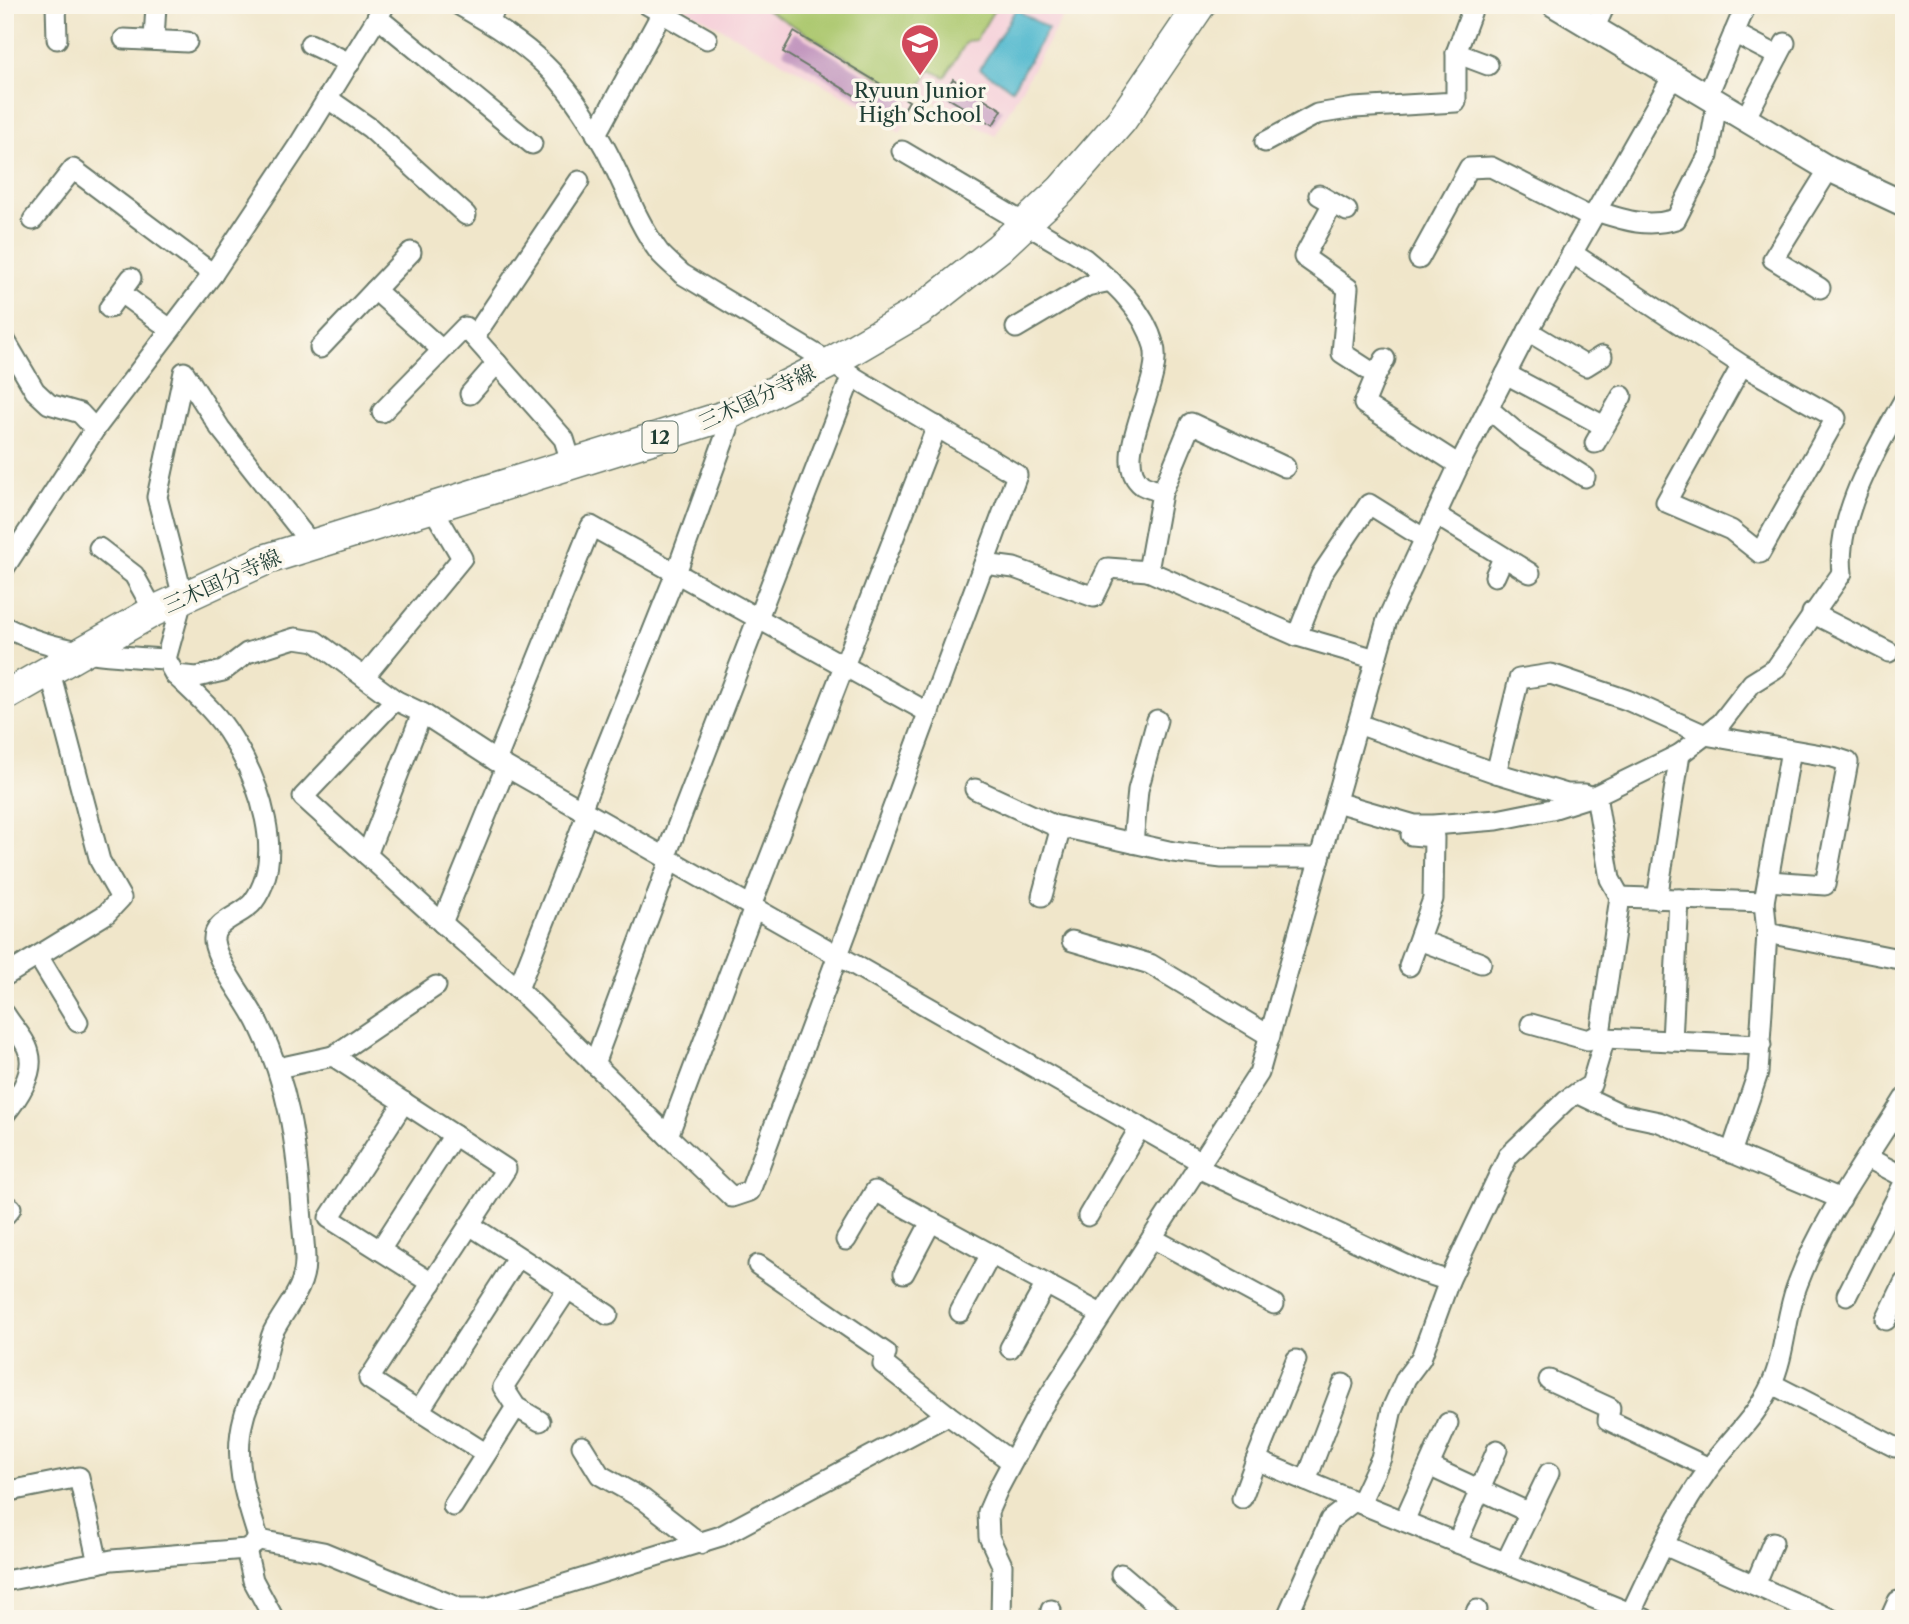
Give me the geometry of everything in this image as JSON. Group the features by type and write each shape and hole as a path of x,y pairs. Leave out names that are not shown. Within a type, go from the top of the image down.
{"main road":[{"name":"三木国分寺線","path":"5,696 49,668 154,611 267,559 728,415 841,369 919,311 1026,223 1061,190 1121,121 1200,5"}],"street":[{"path":"56,5 57,39"},
{"path":"154,40 156,5"},
{"path":"395,700 303,797 518,989 732,1197 750,1191 1017,475 682,274 660,252 596,134 572,95 546,63 512,35 493,13 459,5"},
{"path":"1265,142 1317,114 1456,102 1456,53 1474,5"},
{"path":"1555,5 1829,169 1904,204"},
{"path":"1594,29 1605,5"},
{"path":"1419,259 1469,168 1491,167 1594,215 1633,223 1658,224 1676,219 1708,156 1712,100 1746,5"},
{"path":"5,567 95,429 213,274 381,11 532,144"},
{"path":"596,134 653,13 707,39"},
{"path":"1734,33 1781,49 1745,119"},
{"path":"124,39 187,42"},
{"path":"310,44 350,63"},
{"path":"1456,53 1488,65"},
{"path":"1001,1619 1002,1564 989,1537 988,1512 1040,1410 1259,1073 1387,621 1459,465 1490,410 1528,331 1673,76"},
{"path":"327,98 370,128 466,215"},
{"path":"902,151 1085,259 1111,281 1138,311 1154,346 1156,368 1131,450 1132,468 1142,484 1163,493"},
{"path":"33,220 73,169 213,274"},
{"path":"1820,288 1773,259 1829,169"},
{"path":"474,337 579,181"},
{"path":"1333,203 1304,257 1349,288 1342,353 1380,367 1360,412 1459,465"},
{"path":"320,348 411,251"},
{"path":"1572,253 1742,365 1836,418 1760,553 1731,530 1666,502 1742,365"},
{"path":"1016,328 1087,286 1111,281"},
{"path":"375,290 442,351"},
{"path":"120,293 170,329"},
{"path":"382,412 465,327 564,439 572,465"},
{"path":"1528,331 1586,366 1602,356"},
{"path":"5,340 35,391 49,404 80,413 95,429"},
{"path":"470,394 497,363"},
{"path":"594,1064 759,619 841,369"},
{"path":"171,667 183,597 157,497 184,372 220,428 312,545"},
{"path":"1506,374 1599,434 1622,396"},
{"path":"1334,807 1415,825 1497,820 1552,809 1596,795 1680,754 1721,723 1752,683 1776,668 1812,612 1842,573 1839,554 1848,515 1904,400"},
{"path":"1490,410 1523,438 1585,477"},
{"path":"518,989 676,573 728,429 728,415"},
{"path":"1148,571 1163,493 1191,423 1285,467"},
{"path":"668,1136 752,907 937,426"},
{"path":"1297,636 1321,575 1370,504 1425,539"},
{"path":"365,676 462,558 432,507"},
{"path":"1436,515 1530,573"},
{"path":"442,923 591,526 929,713"},
{"path":"99,548 134,575 154,611"},
{"path":"1495,576 1503,558"},
{"path":"984,564 1014,568 1094,597 1108,568 1148,571 1297,636 1376,659"},
{"path":"1812,612 1889,652"},
{"path":"5,627 30,640 59,648 171,667 197,677 223,671 247,653 295,638 315,641 395,700 422,713 501,764 1140,1127 1199,1165 1419,1271 1449,1281"},
{"path":"171,667 209,707 232,738 248,769 261,806 267,835 267,863 262,887 251,904 218,926 214,938 216,952 258,1024 278,1068 296,1140 305,1263 300,1286 273,1333 261,1379 244,1415 239,1446 240,1474 253,1545 253,1580 274,1619"},
{"path":"5,976 106,914 121,898 100,861 49,668"},
{"path":"1496,773 1519,679 1551,674 1627,700 1705,735 1849,762 1825,885 1768,881"},
{"path":"367,855 422,713"},
{"path":"1133,843 1138,790 1157,720"},
{"path":"1358,724 1496,773 1567,794 1596,795"},
{"path":"1731,1153 1758,1073 1767,933 1764,902 1791,750"},
{"path":"1657,899 1680,754"},
{"path":"975,789 1061,827 1133,843 1222,858 1320,858"},
{"path":"1286,1619 1330,1520 1357,1502 1381,1458 1392,1409 1406,1378 1421,1358 1449,1281 1508,1156 1566,1100 1591,1085 1602,1036 1620,897 1610,879 1596,795"},
{"path":"1334,807 1416,836 1434,837 1433,899 1409,966"},
{"path":"1042,896 1061,827"},
{"path":"1620,897 1764,902"},
{"path":"1672,1041 1679,900"},
{"path":"1767,933 1904,960"},
{"path":"1419,940 1481,963"},
{"path":"1072,941 1150,964 1270,1036"},
{"path":"38,956 78,1022"},
{"path":"278,1068 333,1056 436,986"},
{"path":"5,1014 30,1053 29,1070 20,1095 5,1114"},
{"path":"1531,1024 1588,1040 1602,1036 1761,1045"},
{"path":"333,1056 506,1169 369,1379 485,1453"},
{"path":"1577,1093 1621,1114 1659,1122 1841,1199"},
{"path":"1256,1460 1634,1617 1664,1545 1709,1468 1756,1413 1772,1384 1779,1367 1784,1330 1796,1286 1815,1239 1904,1099"},
{"path":"329,1218 404,1102"},
{"path":"1088,1216 1140,1127"},
{"path":"380,1250 454,1135"},
{"path":"1847,1295 1904,1180 1867,1158"},
{"path":"845,1240 874,1191 1101,1314"},
{"path":"301,1217 321,1215 329,1218 432,1283"},
{"path":"904,1273 931,1222"},
{"path":"470,1225 608,1315"},
{"path":"1152,1238 1274,1304"},
{"path":"960,1312 991,1254"},
{"path":"419,1411 517,1257"},
{"path":"758,1265 886,1353 883,1364 1012,1462"},
{"path":"1886,1320 1904,1283"},
{"path":"1010,1348 1046,1284"},
{"path":"540,1421 516,1406 503,1387 567,1290"},
{"path":"1242,1498 1296,1360"},
{"path":"1549,1380 1610,1408 1608,1420 1709,1468"},
{"path":"1306,1480 1343,1384"},
{"path":"1772,1384 1895,1447"},
{"path":"453,1506 516,1406"},
{"path":"5,1581 98,1563 253,1545 323,1552 459,1608 487,1608 701,1544 948,1415"},
{"path":"1404,1521 1448,1423"},
{"path":"582,1446 600,1475 643,1499 701,1544"},
{"path":"1457,1543 1497,1450"},
{"path":"1429,1466 1530,1513"},
{"path":"1506,1562 1549,1474"},
{"path":"5,1492 79,1477 98,1563"},
{"path":"1755,1585 1773,1542"},
{"path":"1664,1545 1831,1619"},
{"path":"1121,1574 1170,1615 1168,1619"}],"shaded area":[{"name":"Ryuun Junior High School","path":"679,5 1069,5 995,136 922,95 900,133 861,105"}],"green space":[{"path":"759,5 997,5 976,40 967,41 945,77 930,70 914,98"}],"water":[{"path":"1016,9 1048,29 1012,89 980,69"}],"building":[{"path":"794,32 909,101 897,121 783,52"},
{"path":"953,79 1002,110 993,125 943,95"}],"place":[{"name":"Ryuun Junior High School","path":"920,77"}]}
